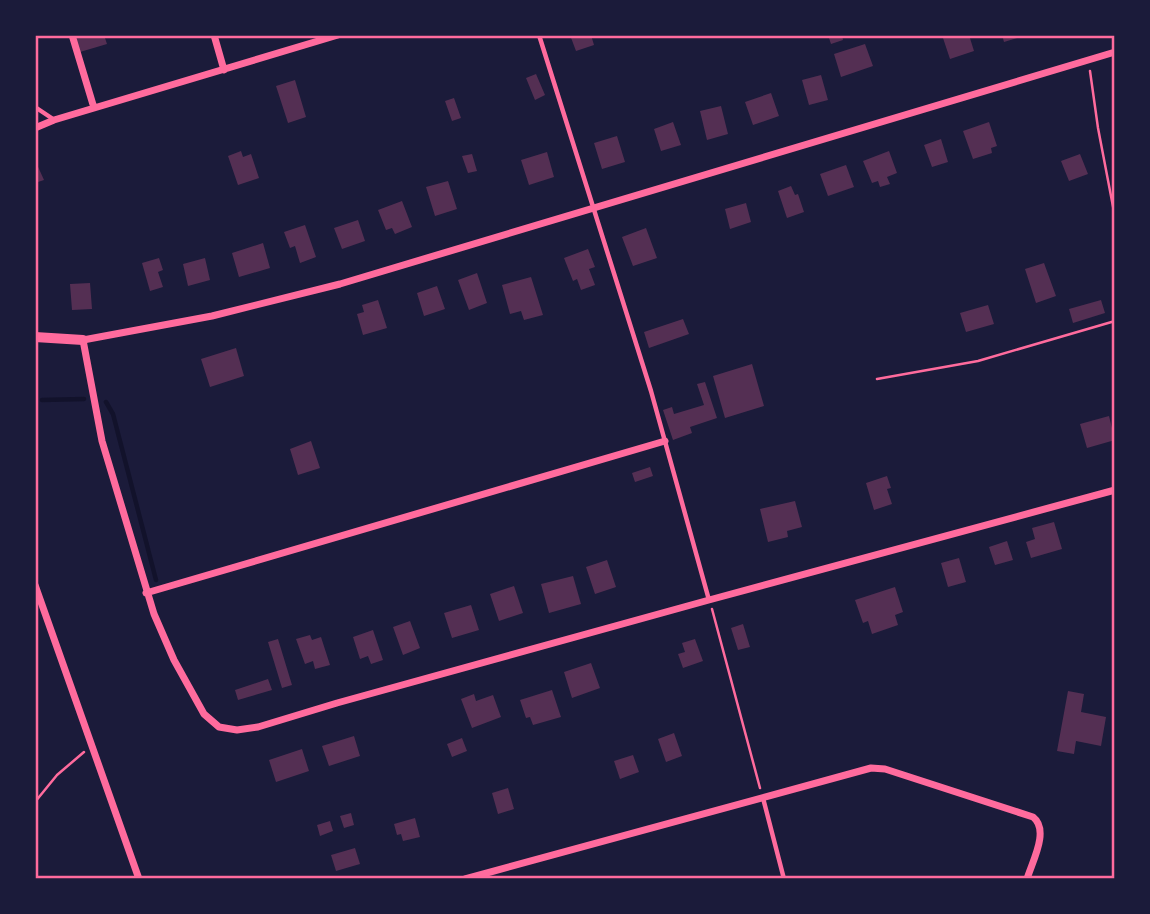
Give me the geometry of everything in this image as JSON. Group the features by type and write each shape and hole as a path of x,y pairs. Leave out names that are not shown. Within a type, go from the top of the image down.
{"street":[{"path":"72,35 93,108"},
{"path":"214,35 224,70"},
{"path":"35,128 93,108 338,35"},
{"path":"35,337 83,340 212,316 340,284 1115,52"},
{"path":"83,340 102,441 146,593 174,660 204,714 219,727 237,730 258,727 709,600 1115,491"},
{"path":"146,593 664,441"},
{"path":"35,585 139,879"},
{"path":"465,879 871,768 885,769 1039,821 1041,831 1027,879"}],"lane":[{"path":"539,35 591,208 651,391 709,600"},
{"path":"35,107 54,120"},
{"path":"763,798 784,879"}],"path":[{"path":"1087,61 1115,217"},
{"path":"877,379 978,361 1115,321"},
{"path":"709,600 763,798"},
{"path":"35,802 57,775 92,745"}],"building":[{"path":"75,35 104,35 107,44 80,52"},
{"path":"570,35 591,35 594,45 576,51"},
{"path":"828,35 842,35 843,40 831,44"},
{"path":"942,35 969,35 974,51 950,59"},
{"path":"1002,35 1024,35 1024,36 1004,42"},
{"path":"865,44 873,66 841,77 834,54"},
{"path":"536,74 545,95 535,100 526,78"},
{"path":"821,75 828,100 809,105 802,80"},
{"path":"295,80 306,117 288,123 276,86"},
{"path":"771,93 779,116 753,125 745,102"},
{"path":"454,98 461,118 452,121 445,101"},
{"path":"721,106 728,134 707,140 700,111"},
{"path":"673,122 681,145 661,151 654,129"},
{"path":"989,122 997,146 991,148 992,153 973,159 963,131"},
{"path":"617,136 625,162 602,169 594,143"},
{"path":"941,139 948,162 932,167 924,145"},
{"path":"241,151 243,157 251,154 259,178 238,185 228,156"},
{"path":"889,151 897,173 887,177 890,184 880,187 878,181 872,183 863,161"},
{"path":"547,152 554,177 529,185 521,160"},
{"path":"472,154 477,171 468,173 462,156"},
{"path":"1080,154 1088,174 1069,181 1061,161"},
{"path":"35,160 44,180 35,183"},
{"path":"846,165 854,187 828,196 820,174"},
{"path":"448,181 457,209 435,216 426,187"},
{"path":"791,186 795,195 798,194 804,212 787,218 778,191"},
{"path":"402,201 412,227 395,234 392,228 386,230 378,210"},
{"path":"746,203 751,222 730,229 725,209"},
{"path":"358,220 365,241 342,249 334,228"},
{"path":"305,225 316,257 300,263 295,246 290,248 284,232"},
{"path":"646,228 657,258 633,266 622,237"},
{"path":"263,243 270,268 239,277 232,253"},
{"path":"588,249 595,267 589,269 595,285 581,290 577,279 573,281 564,258"},
{"path":"159,258 163,270 158,272 163,287 150,291 142,263"},
{"path":"205,258 210,280 188,286 183,264"},
{"path":"1044,263 1056,296 1036,303 1025,269"},
{"path":"477,273 487,303 469,310 458,280"},
{"path":"531,277 543,315 524,320 521,311 510,314 502,285"},
{"path":"90,283 92,309 72,310 70,284"},
{"path":"437,286 445,309 424,316 417,293"},
{"path":"378,300 387,328 363,335 357,314 364,312 362,305"},
{"path":"1101,300 1105,313 1073,323 1069,309"},
{"path":"988,305 994,324 966,332 960,313"},
{"path":"683,319 689,334 649,348 644,332"},
{"path":"236,348 244,376 210,387 201,359"},
{"path":"752,364 764,406 725,418 713,376"},
{"path":"705,382 717,418 690,427 692,433 673,440 663,410 672,407 674,414 704,405 697,384"},
{"path":"1109,416 1115,440 1087,448 1080,424"},
{"path":"311,441 320,468 298,475 290,449"},
{"path":"650,467 653,476 635,482 632,473"},
{"path":"887,476 891,488 887,489 892,504 874,510 866,483"},
{"path":"795,501 802,527 787,531 788,537 768,542 760,509"},
{"path":"1054,522 1062,549 1031,558 1026,542 1035,539 1032,528"},
{"path":"1007,541 1013,560 995,565 989,547"},
{"path":"959,558 966,582 948,587 941,563"},
{"path":"607,560 616,587 595,594 586,567"},
{"path":"573,576 581,604 549,613 541,584"},
{"path":"514,586 523,613 499,621 490,594"},
{"path":"895,587 903,612 895,615 898,625 872,634 868,621 863,623 855,600"},
{"path":"471,605 479,630 452,638 444,613"},
{"path":"410,621 420,648 403,655 393,627"},
{"path":"743,624 750,647 738,650 731,628"},
{"path":"373,630 383,660 371,664 368,656 360,659 353,637"},
{"path":"310,635 312,640 321,637 330,665 315,669 313,661 305,664 296,639"},
{"path":"278,639 292,685 282,688 268,642"},
{"path":"695,639 703,661 683,668 678,654 685,652 682,643"},
{"path":"591,663 600,688 572,698 564,672"},
{"path":"268,679 272,690 238,700 235,690"},
{"path":"552,690 561,717 533,725 530,717 526,718 520,700"},
{"path":"1068,691 1084,694 1081,712 1106,717 1101,746 1076,741 1074,754 1057,751"},
{"path":"474,694 476,701 493,695 501,717 472,728 461,699"},
{"path":"674,733 682,756 666,762 658,739"},
{"path":"354,736 360,756 329,766 322,746"},
{"path":"462,738 467,751 452,757 447,744"},
{"path":"302,749 309,771 276,782 269,760"},
{"path":"633,755 639,772 620,779 614,761"},
{"path":"508,788 514,809 498,814 492,793"},
{"path":"351,813 354,825 344,828 340,816"},
{"path":"415,818 420,837 403,841 401,834 397,835 394,824"},
{"path":"330,821 333,831 320,836 317,825"},
{"path":"355,848 360,864 336,871 331,855"}],"waterway":[{"path":"42,400 84,399"},
{"path":"106,402 113,414 156,580"}]}
